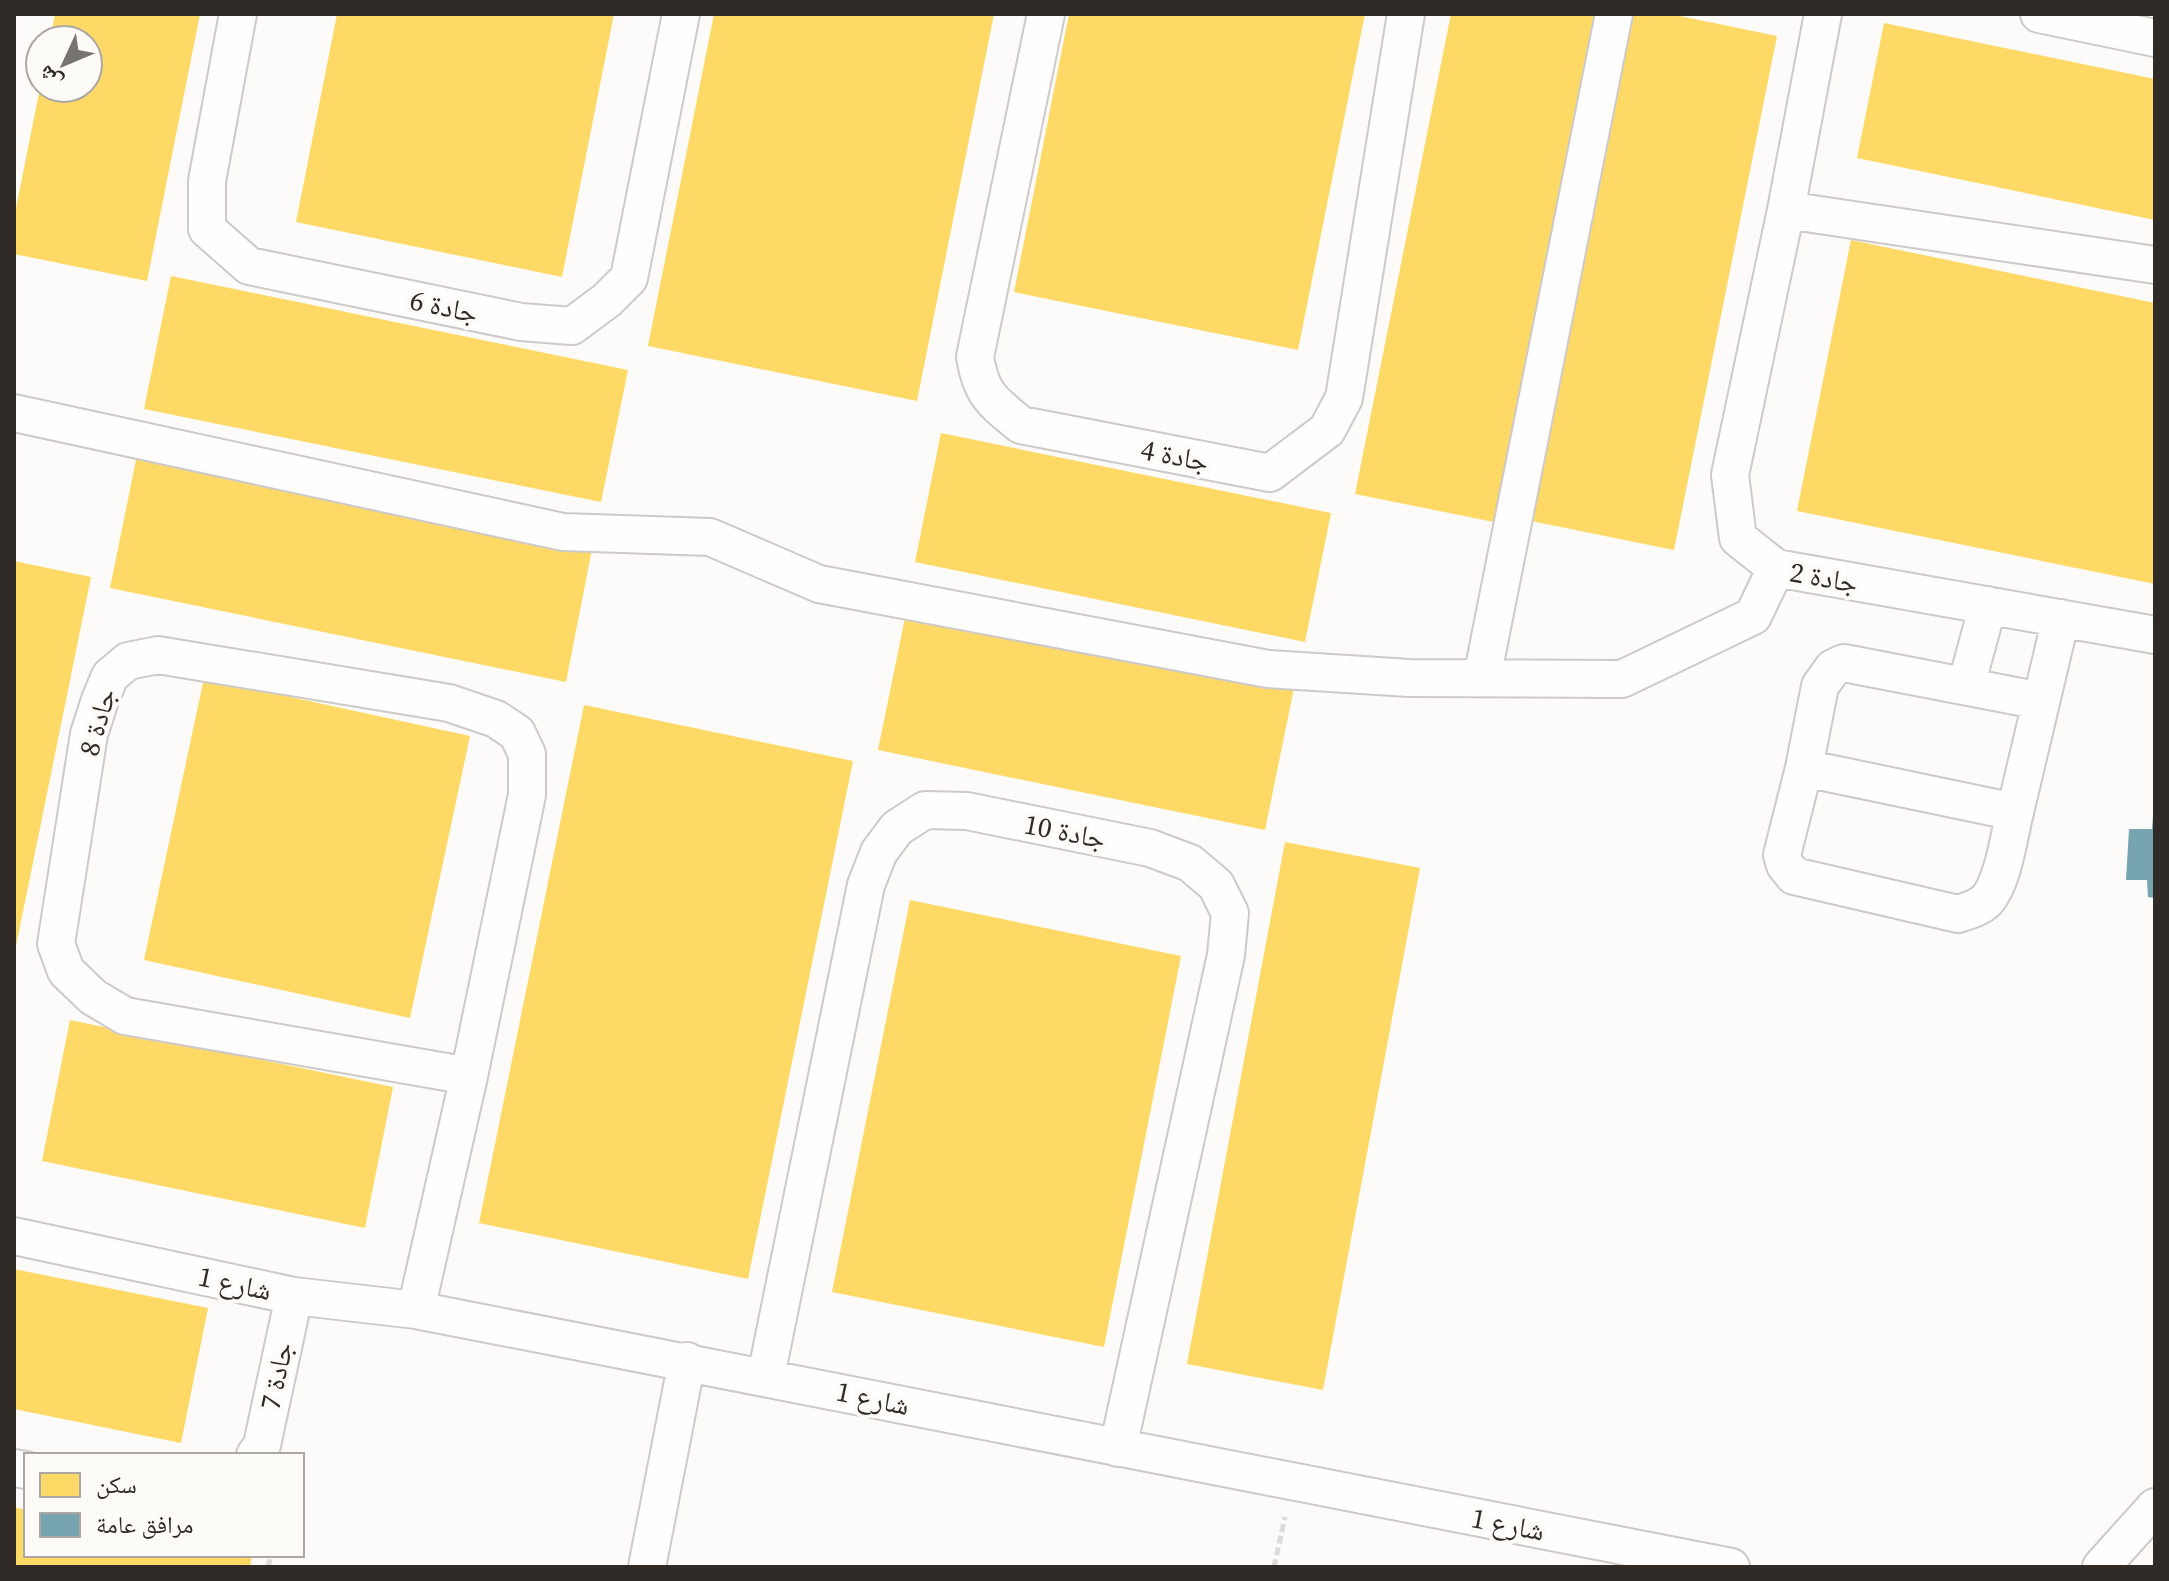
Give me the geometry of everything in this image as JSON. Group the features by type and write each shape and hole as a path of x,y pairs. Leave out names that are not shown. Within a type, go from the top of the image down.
{"street":[{"name":"جادة 6","path":"238,14 207,181 207,229 249,266 521,322 572,326 607,300 629,278 681,14"},
{"name":"جادة 4","path":"1046,14 975,357 979,382 993,402 1021,425 1270,473 1327,430 1344,398 1406,14"},
{"path":"1482,678 1614,14"},
{"name":"جادة 2","path":"1823,14 1786,210 1730,475 1738,538 1776,568 2155,635"},
{"path":"2039,14 2080,18 2155,38"},
{"path":"1786,210 2155,265"},
{"path":"14,413 563,532 710,537 819,584 1252,666 1409,678 1622,679 1753,616 1776,568"},
{"path":"1966,686 1988,605"},
{"path":"2041,701 1844,663 1833,668 1820,686 1782,855 1785,865 1794,876 1958,914 1977,908 1987,900 1995,886 2015,812 2061,618"},
{"name":"جادة 8","path":"416,1310 469,1076 527,795 527,754 517,733 496,719 449,703 158,655 128,661 110,676 89,734 56,944 66,971 93,997 125,1016 469,1076"},
{"path":"1804,768 2015,812"},
{"name":"جادة 10","path":"766,1376 866,885 879,852 897,828 925,810 967,811 1150,848 1190,863 1216,885 1230,913 1223,970 1118,1448"},
{"name":"شارع 1","path":"14,1236 294,1296 416,1310 766,1376 1293,1482 1564,1551 1731,1567"},
{"name":"جادة 7","path":"256,1453 262,1445 294,1296"},
{"path":"647,1567 687,1361"},
{"path":"2101,1567 2155,1507"}],"path":[{"path":"1274,1567 1293,1482"}],"building: سكن":[{"path":"55,14 200,14 147,281 14,254 14,218 37,104 104,104 104,24 53,24"},
{"path":"337,14 614,14 562,277 296,222"},
{"path":"714,14 994,14 917,401 648,346"},
{"path":"1069,14 1365,14 1298,350 1014,292"},
{"path":"1451,14 1595,14 1494,522 1355,494"},
{"path":"1632,14 1670,14 1777,36 1674,550 1531,521"},
{"path":"1884,23 2155,79 2155,220 1857,158"},
{"path":"1851,240 2155,303 2155,584 1797,511"},
{"path":"171,276 628,370 601,502 144,409"},
{"path":"941,433 1331,513 1305,642 915,562"},
{"path":"138,450 593,544 566,682 110,588"},
{"path":"14,561 91,577 15,951 14,951"},
{"path":"907,608 1294,688 1265,830 878,750"},
{"path":"204,678 470,736 410,1018 144,960"},
{"path":"584,705 853,761 748,1279 479,1223"},
{"path":"1285,842 1420,868 1323,1390 1187,1364"},
{"path":"910,900 1181,956 1104,1347 832,1292"},
{"path":"70,1020 393,1087 365,1228 42,1161"},
{"path":"14,1269 208,1308 181,1443 14,1409"},
{"path":"14,1507 24,1510 24,1557 252,1557 250,1567 14,1567"}],"building: مرافق عامة":[{"path":"2153,815 2155,898 2148,897 2147,880 2126,880 2129,829 2152,829"}]}
